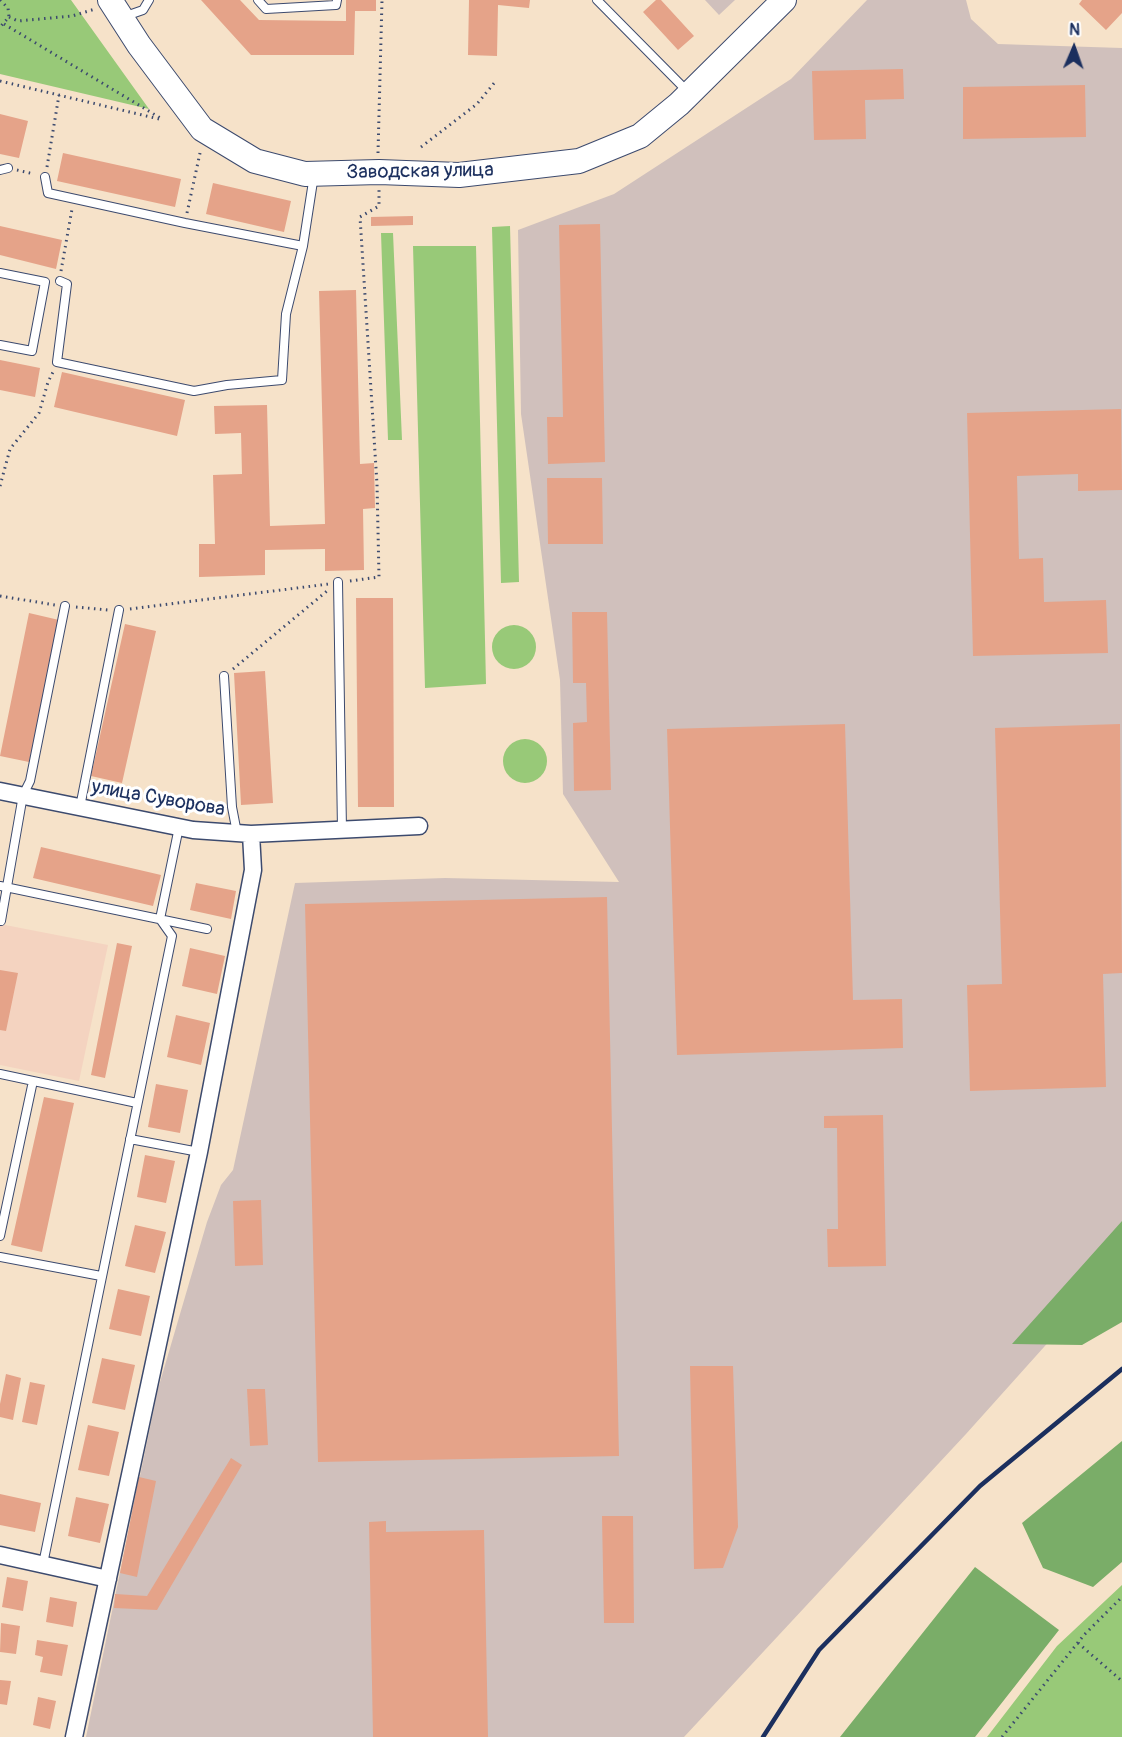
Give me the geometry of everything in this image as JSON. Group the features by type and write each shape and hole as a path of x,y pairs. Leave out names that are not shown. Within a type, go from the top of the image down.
{"main road":[{"name":"Заводская улица","path":"115,7 139,45 202,129 255,161 314,175 379,172 459,175 579,161 640,136 689,94 784,0"}],"street":[{"name":"улица Суворова","path":"0,791 179,827 244,834 419,826"},
{"path":"74,1737 199,1152 252,870 244,834"},
{"path":"0,1555 108,1579"}],"lane":[{"path":"115,7 143,10 149,0"},
{"path":"258,0 267,9 336,5 337,0"},
{"path":"597,0 689,94"},
{"path":"60,281 67,284 57,362 194,391 227,385 282,380 286,314 303,246 314,175"},
{"path":"45,177 48,193 303,246"},
{"path":"0,273 45,282 32,351 0,345"},
{"path":"338,582 342,830"},
{"path":"1,921 3,887 23,795 30,781 65,606"},
{"path":"80,807 119,610"},
{"path":"224,676 232,807 244,834"},
{"path":"43,1564 172,936 160,919 179,827"},
{"path":"3,887 207,929"},
{"path":"0,1074 137,1103"},
{"path":"0,1236 33,1081"},
{"path":"130,1139 199,1152"},
{"path":"0,1257 101,1276"}],"path":[{"path":"0,0 8,8 9,17 0,27"},
{"path":"0,596 65,606 119,610 379,577 377,484 360,217 379,206 377,140 382,0"},
{"path":"9,17 18,21 72,16 115,7"},
{"path":"0,81 162,119 4,24"},
{"path":"421,147 477,104 495,82"},
{"path":"4,169 45,177 59,95"},
{"path":"185,223 200,153"},
{"path":"60,281 74,199"},
{"path":"0,486 10,449 39,412 57,362"},
{"path":"224,676 338,582"},
{"path":"1002,1737 1078,1643 1122,1597"},
{"path":"1078,1643 1122,1681"}],"shaded area":[{"path":"705,0 735,0 719,15"},
{"path":"867,0 966,0 971,19 998,44 1122,48 1122,1260 966,1434 684,1737 86,1737 158,1389 207,1222 221,1185 233,1170 295,883 445,878 619,882 563,794 560,680 521,414 518,230 614,194 791,79"},
{"path":"0,924 108,945 79,1081 0,1065"}],"green space":[{"path":"0,0 71,0 149,109 0,74"},
{"path":"510,226 519,582 501,583 492,227"},
{"path":"381,233 393,233 402,440 388,440"},
{"path":"413,246 476,246 486,684 425,688"},
{"path":"514,625 529,632 536,647 529,662 514,669 499,662 492,647 499,632"},
{"path":"525,739 540,746 547,761 540,776 525,783 510,776 503,761 510,746"},
{"path":"1122,1221 1122,1322 1082,1345 1012,1344"},
{"path":"1122,1441 1122,1562 1093,1587 1043,1568 1022,1523"},
{"path":"975,1567 1059,1630 975,1737 840,1737"},
{"path":"1122,1585 1122,1737 987,1737 1057,1646"}],"building":[{"path":"201,0 240,0 259,20 346,21 346,0 376,0 376,11 355,11 354,55 251,55"},
{"path":"469,0 530,0 529,8 498,5 497,56 468,55"},
{"path":"656,0 661,0 694,36 678,50 643,12"},
{"path":"1082,0 1122,0 1122,13 1106,30 1079,4"},
{"path":"903,69 904,99 865,100 866,139 814,140 812,71"},
{"path":"1085,85 1086,137 963,139 963,87"},
{"path":"0,114 28,121 19,158 0,154"},
{"path":"63,153 181,179 175,207 57,181"},
{"path":"213,183 291,201 284,232 206,214"},
{"path":"413,216 413,225 371,226 371,217"},
{"path":"600,224 605,462 548,464 547,417 563,417 559,225"},
{"path":"0,226 62,240 56,269 0,255"},
{"path":"356,290 360,464 374,463 375,508 363,509 364,570 325,571 325,549 265,550 265,575 199,577 199,544 215,544 213,475 242,474 241,433 215,434 214,406 267,405 270,526 325,524 319,291"},
{"path":"0,360 40,368 35,397 0,390"},
{"path":"62,372 185,400 177,436 54,407"},
{"path":"1121,409 1122,490 1078,491 1078,474 1017,476 1019,559 1043,558 1044,602 1106,600 1108,653 973,656 967,413"},
{"path":"547,478 602,478 603,544 548,544"},
{"path":"356,598 393,598 394,807 358,807"},
{"path":"572,612 607,612 611,790 574,791 573,723 587,722 586,683 573,683"},
{"path":"29,613 59,620 29,762 0,756"},
{"path":"125,624 156,631 122,783 91,776"},
{"path":"265,671 273,803 241,805 234,673"},
{"path":"845,724 853,1000 902,999 903,1048 677,1055 667,729"},
{"path":"1120,724 1122,973 1103,974 1106,1087 970,1091 967,985 1002,984 995,728"},
{"path":"41,847 161,875 153,906 33,878"},
{"path":"196,883 236,891 231,919 190,910"},
{"path":"607,897 619,1456 318,1462 305,904"},
{"path":"117,943 132,946 105,1078 91,1075"},
{"path":"190,948 225,956 217,994 182,986"},
{"path":"0,970 18,973 6,1031 0,1030"},
{"path":"176,1015 210,1023 201,1065 167,1057"},
{"path":"156,1084 188,1090 180,1133 148,1127"},
{"path":"44,1097 74,1103 42,1252 11,1245"},
{"path":"883,1115 886,1266 828,1267 827,1229 838,1229 837,1128 824,1128 824,1116"},
{"path":"145,1155 175,1161 166,1203 137,1197"},
{"path":"261,1200 263,1265 235,1266 233,1201"},
{"path":"135,1225 166,1232 155,1273 125,1266"},
{"path":"118,1289 150,1296 141,1336 109,1329"},
{"path":"102,1358 135,1365 125,1410 92,1403"},
{"path":"690,1366 733,1366 738,1527 723,1568 694,1569"},
{"path":"6,1374 21,1378 13,1420 0,1417"},
{"path":"30,1382 45,1385 37,1425 22,1422"},
{"path":"247,1389 265,1389 268,1445 250,1446"},
{"path":"88,1425 119,1432 109,1476 78,1470"},
{"path":"231,1458 242,1465 157,1610 114,1608 115,1594 147,1596"},
{"path":"139,1477 156,1481 137,1577 120,1573"},
{"path":"0,1494 41,1503 35,1532 0,1525"},
{"path":"76,1497 109,1504 100,1543 68,1536"},
{"path":"602,1516 633,1516 634,1623 604,1623"},
{"path":"386,1521 386,1532 484,1530 488,1737 373,1737 369,1522"},
{"path":"7,1577 28,1581 23,1611 2,1607"},
{"path":"50,1597 77,1602 73,1627 46,1622"},
{"path":"1,1623 20,1626 16,1654 0,1652"},
{"path":"37,1640 68,1645 62,1676 40,1672 43,1657 35,1655"},
{"path":"0,1680 11,1681 7,1705 0,1704"},
{"path":"38,1697 56,1701 50,1729 33,1725"}],"railway":[{"path":"763,1737 819,1650 980,1486 1122,1369"}]}
